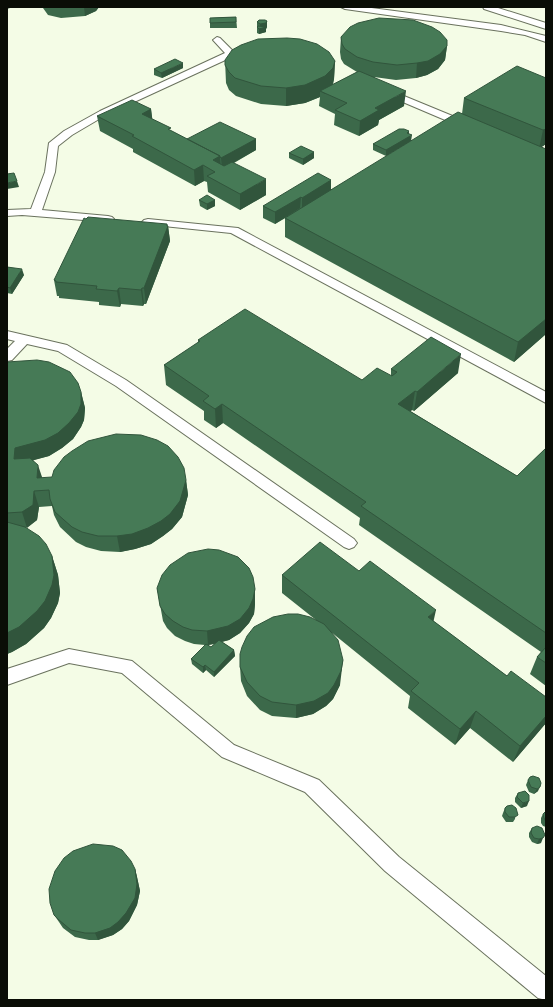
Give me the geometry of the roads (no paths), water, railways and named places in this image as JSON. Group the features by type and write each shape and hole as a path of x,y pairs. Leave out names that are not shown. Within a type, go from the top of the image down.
{"lane":[{"path":"345,7 527,33 546,39"},
{"path":"487,7 546,26"},
{"path":"35,213 50,172 53,145 68,133 103,113 231,54 217,40"},
{"path":"378,88 481,132"},
{"path":"7,213 35,213 122,220"},
{"path":"137,221 234,230 546,398"},
{"path":"7,335 62,348 121,383 349,544"},
{"path":"7,357 24,339"},
{"path":"7,677 69,656 126,666 228,751 312,786 392,864 546,990"}]}
